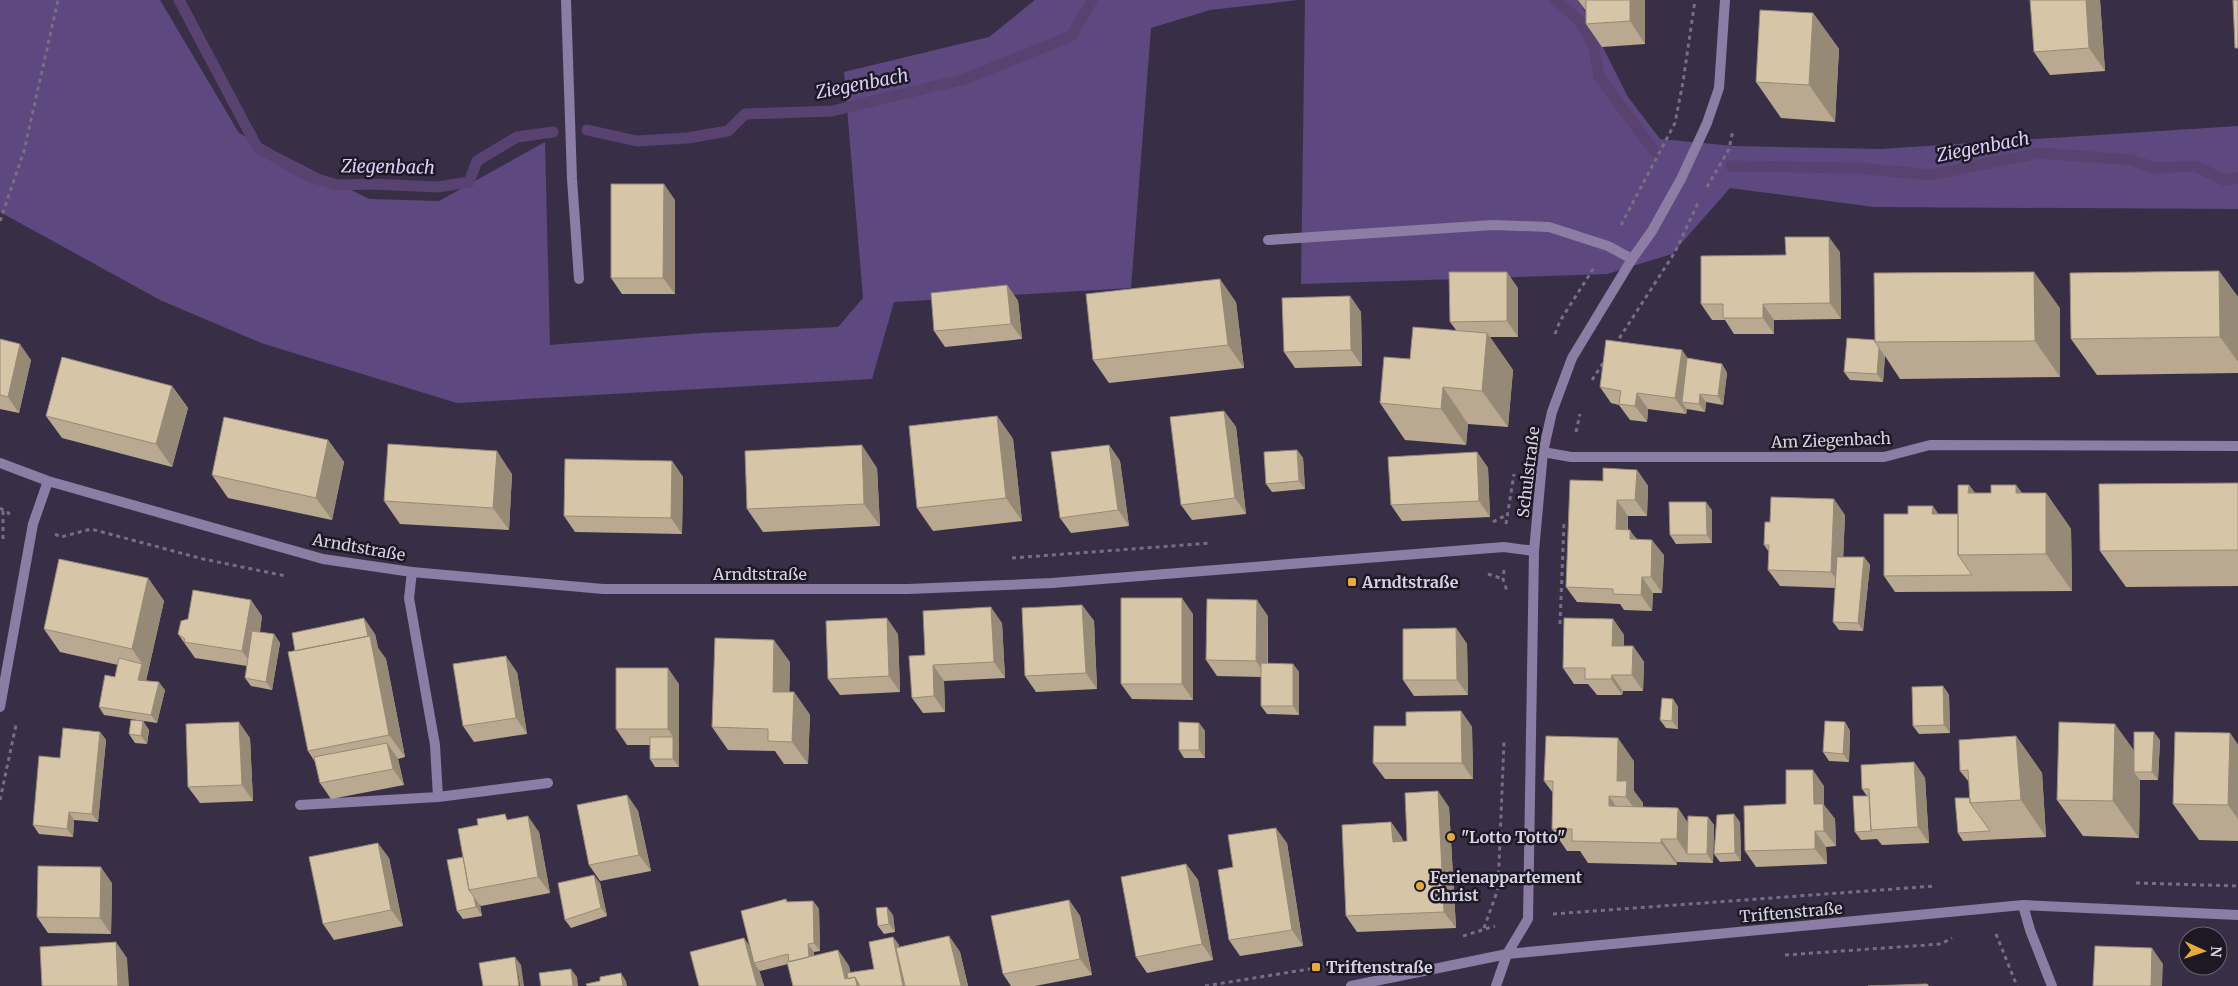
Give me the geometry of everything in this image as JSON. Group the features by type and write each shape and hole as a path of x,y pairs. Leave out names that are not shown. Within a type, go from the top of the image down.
{"street":[{"path":"566,0 572,179 579,279"},
{"name":"Schulstraße","path":"1528,919 1534,551 1543,452 1552,412 1572,358 1632,259 1652,231 1682,179 1707,123 1719,88 1725,0"},
{"path":"1268,240 1493,225 1549,227 1608,246 1632,259"},
{"name":"Am Ziegenbach","path":"1543,452 1571,458 1884,457 1930,445 2238,446"},
{"name":"Arndtstraße","path":"0,463 48,481 323,559 412,572 602,589 908,589 1052,583 1504,547 1534,551"},
{"path":"0,707 33,524 48,481"},
{"path":"412,572 409,598 435,745 438,797"},
{"path":"300,805 438,797 548,783"},
{"path":"2023,906 2030,930 2052,986"},
{"name":"Triftenstraße","path":"1351,986 1507,954 2023,906 2238,915"},
{"path":"1496,986 1507,954 1528,919"}],"path":[{"path":"0,221 24,151 58,0"},
{"path":"1560,321 1608,246 1646,180 1675,123 1684,82 1695,0"},
{"path":"1589,385 1675,252 1702,195"},
{"path":"1571,458 1580,413"},
{"path":"3,511 3,544"},
{"path":"1560,627 1564,513"},
{"path":"1489,524 1506,515"},
{"path":"1010,558 1221,542"},
{"path":"1528,919 1555,913 1711,903"},
{"path":"1996,934 2017,986"}],"shaded area":[{"path":"0,0 160,0 239,133 369,199 439,201 545,142 550,345 703,333 838,327 863,298 844,72 989,37 1035,0 1298,0 1210,10 1151,28 1131,288 894,302 872,379 457,403 261,343 160,300 0,212"},
{"path":"1305,0 1579,0 1628,97 1660,139 1734,146 1880,149 2238,126 2238,209 1874,207 1730,188 1672,254 1607,274 1301,284"}],"building":[{"path":"1586,0 1630,0 1630,21 1586,24"},
{"path":"2030,0 2086,0 2089,48 2034,52"},
{"path":"2233,0 2238,0 2238,48 2235,48"},
{"path":"1760,10 1813,13 1809,85 1756,82"},
{"path":"611,184 664,184 663,278 611,278"},
{"path":"1785,237 1829,237 1830,303 1763,304 1763,318 1723,318 1723,304 1701,304 1701,256 1786,255"},
{"path":"2219,271 2220,337 2071,339 2070,273"},
{"path":"1449,272 1507,272 1507,321 1450,322"},
{"path":"2034,272 2035,341 1875,342 1874,273"},
{"path":"1220,279 1228,345 1093,360 1086,294"},
{"path":"1007,285 1011,324 934,331 931,293"},
{"path":"1350,296 1351,350 1284,352 1282,298"},
{"path":"1413,327 1487,333 1482,391 1443,387 1441,409 1380,403 1384,357 1410,359"},
{"path":"1847,338 1875,340 1879,348 1877,374 1844,372"},
{"path":"0,339 20,344 8,397 0,395"},
{"path":"1606,340 1682,350 1675,398 1637,393 1635,406 1619,404 1621,391 1600,387"},
{"path":"62,357 172,386 156,444 46,416"},
{"path":"1687,358 1722,364 1718,396 1700,394 1699,404 1682,402"},
{"path":"1224,411 1235,498 1181,505 1170,417"},
{"path":"997,416 1006,498 917,508 909,426"},
{"path":"224,417 328,440 316,498 212,475"},
{"path":"388,444 497,451 493,508 384,501"},
{"path":"862,445 864,504 747,509 745,451"},
{"path":"1109,445 1118,510 1060,518 1051,452"},
{"path":"1297,450 1299,481 1266,484 1264,452"},
{"path":"1477,452 1479,501 1391,505 1388,457"},
{"path":"565,459 672,461 671,518 564,516"},
{"path":"1603,468 1637,470 1635,500 1617,500 1616,529 1630,530 1630,539 1652,540 1651,577 1642,577 1641,595 1613,594 1613,589 1566,587 1570,480 1603,481"},
{"path":"2238,483 2238,550 2100,551 2099,484"},
{"path":"1958,485 1969,485 1968,493 1991,493 1991,485 2016,485 2016,493 2046,493 2046,554 1958,555"},
{"path":"1771,497 1834,499 1831,572 1768,570 1769,545 1764,545 1765,522 1770,522"},
{"path":"1669,502 1706,502 1707,535 1670,535"},
{"path":"1908,506 1933,506 1932,514 1958,514 1958,555 1972,575 1884,576 1884,514 1908,514"},
{"path":"1837,557 1864,557 1858,623 1833,622"},
{"path":"59,559 148,578 132,649 44,629"},
{"path":"193,590 251,600 242,651 184,642 185,639 178,634 181,621 188,619"},
{"path":"1121,598 1182,598 1182,684 1121,684"},
{"path":"1207,599 1257,600 1256,661 1206,660"},
{"path":"1082,605 1086,673 1025,676 1022,608"},
{"path":"991,607 994,662 933,665 934,696 912,698 909,656 925,655 923,611"},
{"path":"364,618 368,636 295,651 292,633"},
{"path":"887,618 889,676 828,679 826,621"},
{"path":"1564,618 1613,619 1612,646 1633,646 1632,675 1612,675 1611,679 1585,679 1585,668 1563,668"},
{"path":"1456,628 1457,680 1403,680 1403,629"},
{"path":"252,631 274,634 266,682 245,678"},
{"path":"370,636 389,735 308,751 288,652"},
{"path":"715,638 774,640 773,692 794,692 792,742 768,741 768,729 712,727"},
{"path":"506,656 516,718 463,726 453,664"},
{"path":"119,658 142,664 138,680 159,682 151,715 99,707 105,675 115,677"},
{"path":"1261,663 1293,664 1293,706 1261,706"},
{"path":"616,668 668,668 668,729 616,729"},
{"path":"1943,686 1944,725 1913,726 1912,687"},
{"path":"1662,698 1673,699 1672,721 1660,720"},
{"path":"1461,711 1462,763 1373,763 1374,726 1406,726 1406,712"},
{"path":"131,720 143,721 141,736 129,734"},
{"path":"1825,721 1845,722 1843,754 1823,752"},
{"path":"239,722 242,785 188,787 186,724"},
{"path":"1179,722 1199,723 1199,750 1179,750"},
{"path":"2059,722 2115,724 2113,801 2057,800"},
{"path":"63,728 100,732 92,814 69,812 67,829 33,825 39,756 60,758"},
{"path":"2134,732 2154,732 2152,772 2134,772"},
{"path":"2175,732 2230,733 2228,805 2173,804"},
{"path":"1546,736 1618,738 1617,781 1627,781 1626,797 1609,796 1609,806 1678,808 1677,839 1661,839 1661,843 1572,841 1572,829 1552,829 1553,781 1544,781"},
{"path":"2016,736 2021,800 1970,803 1968,770 1960,771 1959,740"},
{"path":"650,737 673,737 673,759 650,759"},
{"path":"387,743 393,769 320,783 314,757"},
{"path":"1914,762 1918,827 1871,830 1869,789 1862,789 1861,765"},
{"path":"1786,770 1813,770 1814,804 1823,804 1824,831 1815,831 1815,849 1745,851 1744,806 1786,804"},
{"path":"1438,791 1444,912 1346,916 1342,825 1391,822 1393,842 1407,841 1405,793"},
{"path":"627,795 639,855 589,865 577,805"},
{"path":"1853,796 1869,796 1872,831 1855,832"},
{"path":"1955,798 1970,798 1970,803 1990,831 1958,833"},
{"path":"505,814 507,820 528,816 538,877 469,890 458,829 478,825 477,819"},
{"path":"1734,814 1735,853 1714,854 1717,815"},
{"path":"1688,816 1708,817 1707,854 1687,854"},
{"path":"1276,828 1292,930 1229,940 1218,870 1233,867 1228,835"},
{"path":"378,843 391,910 323,924 309,857"},
{"path":"463,857 469,890 474,897 476,907 457,911 447,860"},
{"path":"1186,864 1202,944 1136,957 1121,877"},
{"path":"38,866 101,867 100,918 37,917"},
{"path":"594,875 601,908 565,920 558,883"},
{"path":"786,899 786,902 813,901 814,943 808,944 809,957 789,962 788,954 754,963 741,911"},
{"path":"1069,900 1080,959 1003,974 991,916"},
{"path":"887,907 889,924 878,926 876,908"},
{"path":"949,936 961,986 905,986 896,948"},
{"path":"893,937 903,986 860,986 855,977 848,979 847,973 874,969 869,942"},
{"path":"744,938 757,986 699,986 690,952"},
{"path":"116,942 118,986 42,986 40,947"},
{"path":"2095,946 2152,948 2151,986 2093,986"},
{"path":"838,950 845,979 855,977 857,986 793,986 787,962"},
{"path":"515,957 519,986 483,986 479,963"},
{"path":"571,969 573,986 541,986 539,973"},
{"path":"621,973 623,986 587,986 586,984 600,981 600,977"},
{"path":"1927,984 1929,986 1868,986"}],"waterway":[{"name":"Ziegenbach","path":"179,0 257,147 308,176 337,185 372,184 438,187 469,182 477,161 517,137 553,132"},
{"name":"Ziegenbach","path":"587,130 637,141 688,138 728,131 745,114 832,111 965,79 1071,36 1092,0"},
{"name":"Ziegenbach","path":"1555,0 1579,20 1594,47 1599,77 1655,152"},
{"name":"Ziegenbach","path":"1731,166 1858,168 1930,175 2039,153 2131,160 2155,168 2195,166 2224,180 2238,178"}],"place":[{"name":"Arndtstraße","path":"1352,582"},
{"name":"\"Lotto Totto\"","path":"1451,837"},
{"name":"Ferienappartement Christ","path":"1420,886"},
{"name":"Triftenstraße","path":"1316,967"}]}
